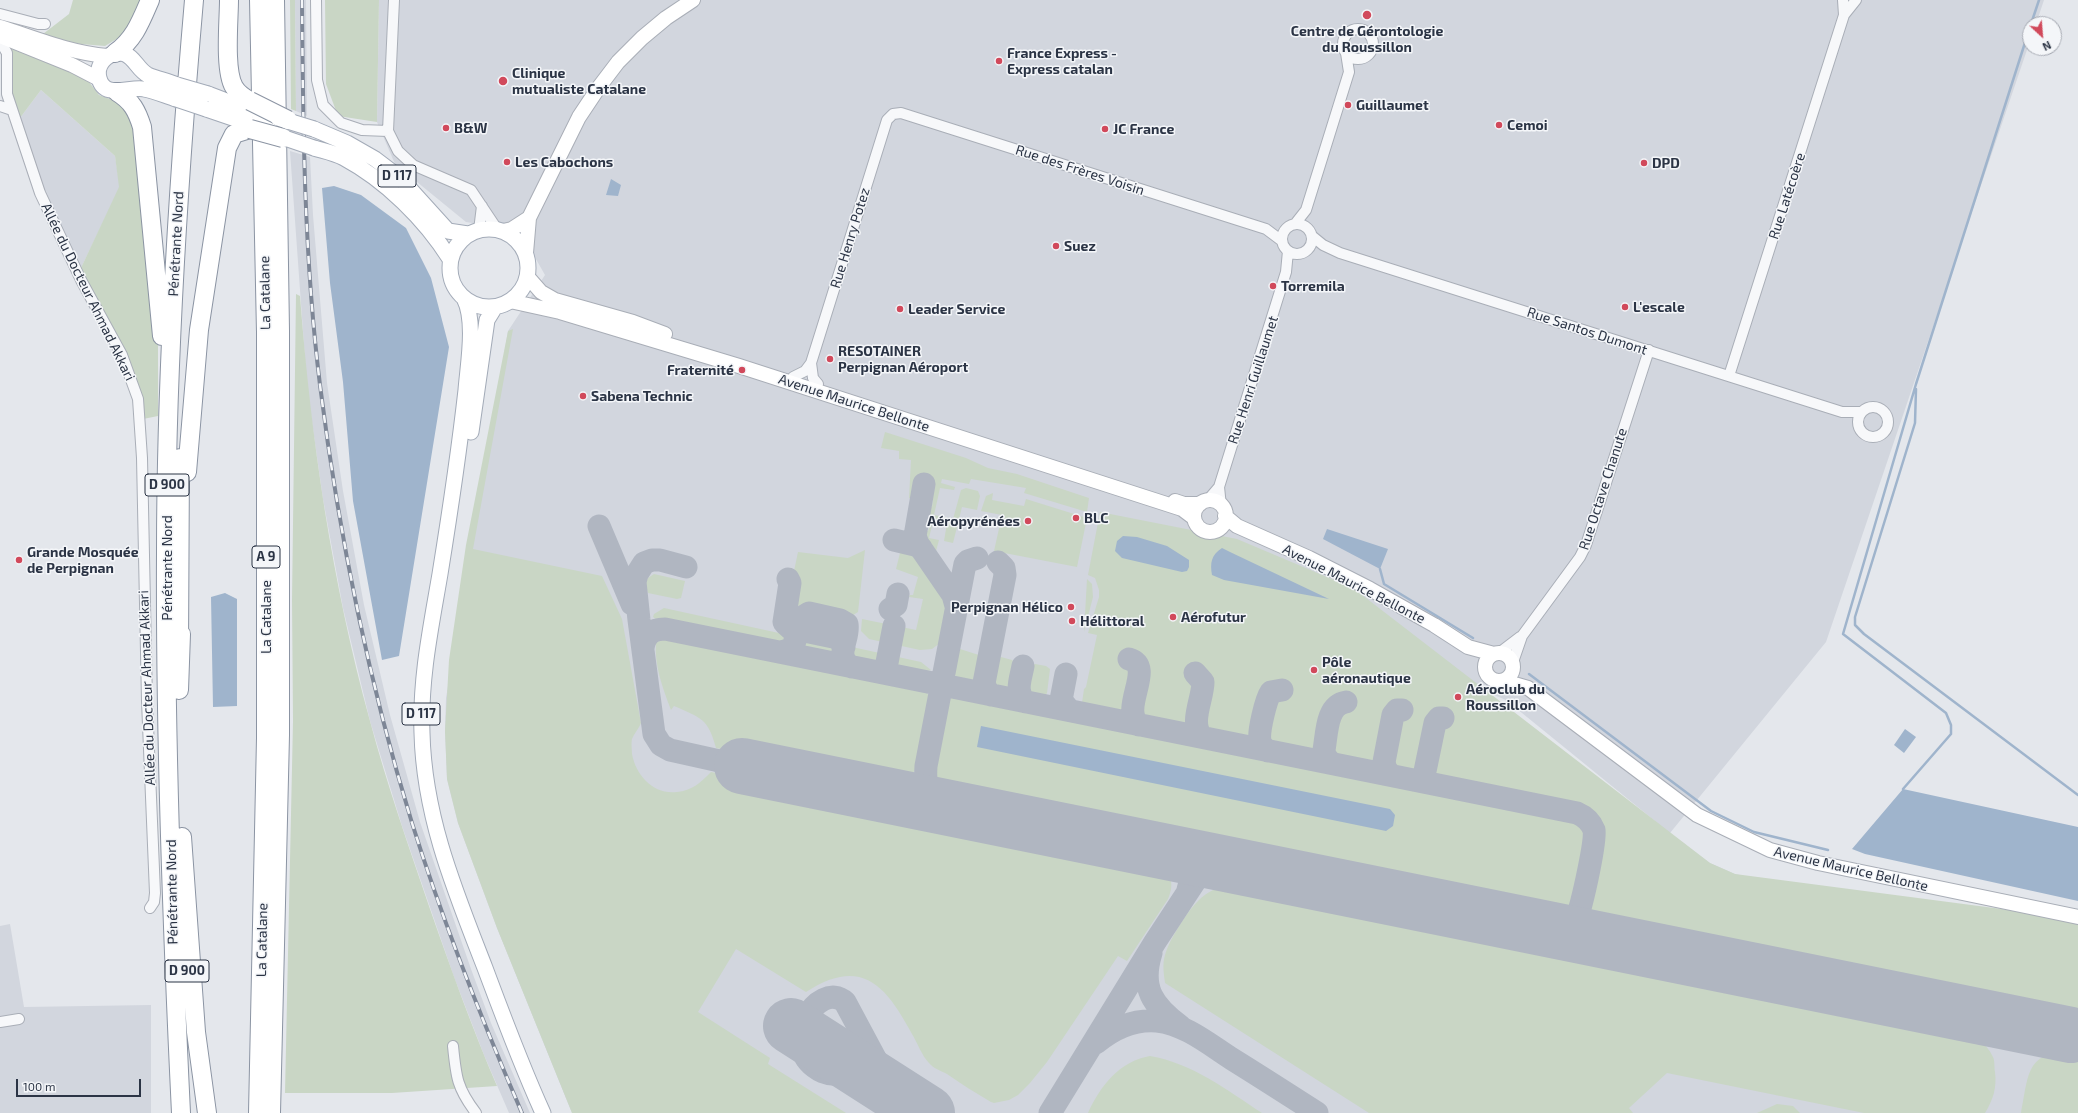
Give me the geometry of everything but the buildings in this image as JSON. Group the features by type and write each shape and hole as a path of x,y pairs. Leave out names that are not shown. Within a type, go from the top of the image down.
{"highway":[{"path":"111,54 125,46 136,32 150,0"},
{"name":"Pénétrante Nord","path":"180,1113 174,970 166,552 169,388 176,227 194,0"},
{"name":"Pénétrante Nord","path":"192,1113 178,717 180,388 188,221 205,0"},
{"path":"229,0 229,72 233,86 250,116 283,138"},
{"name":"La Catalane","path":"258,1113 266,738 266,333 259,0"},
{"name":"La Catalane","path":"271,1113 280,727 280,331 276,0"},
{"path":"117,92 128,99 136,110 142,127 162,338 166,552"},
{"path":"178,717 185,490 199,330 227,148 234,134 250,116"},
{"path":"250,116 288,120"},
{"path":"181,830 196,1032 206,1113"},
{"path":"174,970 174,1113"}],"main road":[{"path":"177,92 134,88 117,92 105,87 98,78 101,63 111,54 125,54 147,74 177,92 250,116"},
{"name":"D 117","path":"288,120 347,143 375,159 400,178 448,231 474,232"},
{"name":"D 117","path":"283,138 342,157 364,170 391,192 421,221 450,259"},
{"path":"500,230 512,236 526,253 528,276 524,286 510,301 495,307 484,307 473,304 464,298 452,281 450,259 457,245 474,232 500,230"},
{"name":"D 117","path":"464,298 469,307 470,319 468,364 459,453 427,646 421,698 423,761 434,826 448,875 543,1113"},
{"name":"D 117","path":"495,307 487,320 483,357 436,630 429,681 428,743 431,780 437,815 452,868 550,1113"}],"street":[{"path":"316,0 317,80 323,105 341,123 362,130 388,131"},
{"path":"394,0 388,131 398,151 413,165 471,190 482,204 488,219 500,230 512,228 529,218"},
{"path":"526,253 529,218 579,117 613,69 642,38 666,18 693,0"},
{"path":"1843,0 1844,15"},
{"path":"1844,15 1856,0"},
{"path":"0,14 38,24 45,24"},
{"name":"Rue Latécoère","path":"1730,376 1844,15"},
{"path":"0,27 88,55 111,54"},
{"path":"1306,210 1312,244 1304,252 1288,251 1282,241 1284,232 1306,210 1349,72 1361,58 1369,54 1373,46 1371,36 1364,30 1355,28 1344,36 1343,45 1349,72"},
{"path":"0,36 66,62 98,78"},
{"name":"Allée du Docteur Ahmad Akkari","path":"0,41 7,53 7,94 4,110 17,119 40,193 81,280 122,355 138,399 142,458 146,702 155,893 154,902 150,908"},
{"path":"1346,53 1353,58 1361,58"},
{"name":"Rue des Frères Voisin","path":"893,114 901,113 1266,229 1280,230 1291,226"},
{"name":"Rue Henry Potez","path":"810,363 887,120 893,114"},
{"path":"474,232 482,204"},
{"path":"1291,226 1310,232"},
{"name":"Rue des Frères Voisin","path":"1266,229 1282,241"},
{"name":"Rue Santos Dumont","path":"1310,232 1332,250"},
{"name":"Rue Santos Dumont","path":"1304,252 1332,250 1842,412"},
{"name":"Rue Henri Guillaumet","path":"1222,516 1219,486 1286,272 1288,251"},
{"name":"Rue Henri Guillaumet","path":"1286,272 1304,252"},
{"name":"Avenue Maurice Bellonte","path":"528,276 541,292 555,300 633,322 717,354 818,384 1184,504 1203,502"},
{"name":"Avenue Maurice Bellonte","path":"510,301 560,312 791,382 1182,509 1194,518"},
{"name":"Rue Octave Chanute","path":"1513,665 1522,636 1580,557 1586,545 1648,350"},
{"path":"793,377 805,371 810,363"},
{"path":"810,363 813,378 818,384"},
{"path":"1870,406 1879,408 1886,414 1888,424 1883,433 1872,437 1863,434 1858,424 1842,412 1860,412 1870,406"},
{"path":"1858,424 1860,412"},
{"name":"Rue Henri Guillaumet","path":"1203,502 1219,486"},
{"path":"1215,501 1222,516 1212,531 1203,530 1197,526 1194,518 1195,510 1203,502 1215,501"},
{"name":"Avenue Maurice Bellonte","path":"1222,516 1237,526 1309,558 1370,589 1434,625 1468,647 1485,666"},
{"name":"Rue Octave Chanute","path":"1497,653 1522,636"},
{"name":"Avenue Maurice Bellonte","path":"1468,647 1497,653"},
{"path":"1497,653 1508,655 1513,665 1510,676 1504,681 1497,681 1489,678 1485,666 1488,659 1497,653"},
{"name":"Avenue Maurice Bellonte","path":"1513,665 1528,688 1697,815 1770,850 1818,863 2078,917"},
{"name":"Avenue Maurice Bellonte","path":"1504,681 1528,688"},
{"path":"0,1022 19,1019"},
{"path":"453,1046 456,1076 463,1096 476,1113"}],"shaded area":[{"path":"295,0 306,0 307,116 296,111"},
{"path":"379,0 2044,0 2039,16 2022,16 2022,56 2025,56 1826,642 1670,833 1710,863 1735,874 2078,946 2078,1113 572,1113 497,928 458,823 447,779 445,731 446,698 508,331 545,275 520,231 466,222 395,164 377,122","holes":["1374,644 1506,700 1655,821"]},
{"path":"41,90 115,156 120,187 80,270 43,192 20,118"},
{"path":"290,151 310,157 313,215 327,383 343,491 364,605 390,715 420,822 471,969 491,1023 530,1113 509,1113 484,1055 454,977 402,826 370,721 343,608 323,499 307,387"},
{"path":"10,924 24,1007 151,1005 151,1113 0,1113 0,926"}],"green space":[{"path":"73,0 140,0 128,32 105,46 69,43 43,34 69,14"},
{"path":"290,0 295,0 296,111 291,109"},
{"path":"325,0 379,0 377,122 338,116 326,84"},
{"path":"4,41 86,78 99,95 126,105 132,114 158,338 158,416 143,419 141,398 80,270 119,187 115,156 41,90 20,118 10,93"},
{"path":"296,294 300,296 310,403 325,510 334,564 357,669 377,745 406,839 454,976 497,1086 392,1093 285,1093 293,721 292,600"},
{"path":"513,329 473,549 602,576 622,619 641,723 632,739 632,754 637,770 647,782 661,790 677,792 687,790 696,785 711,772 1151,860 1162,868 1169,876 1171,881 1171,892 1168,899 1127,961 1118,956 1047,1062 1018,1095 1009,1100 994,1103 991,1102 929,1063 892,1002 882,990 870,981 857,977 842,976 825,981 806,992 736,949 698,1012 770,1058 768,1064 846,1113 572,1113 497,928 458,823 447,779 445,731 449,660 466,545 508,331"},
{"path":"885,432 966,458 988,468 1017,474 1089,498 1087,512 1024,493 1026,488 971,479 969,484 942,479 941,483 955,487 954,490 940,488 934,515 953,519 961,490 966,488 978,491 980,496 977,510 962,507 953,543 944,541 947,523 933,521 929,538 939,540 935,555 952,580 954,587 920,536 924,531 928,531 930,525 923,524 927,506 932,507 933,499 926,499 928,485 922,484 919,500 909,498 911,460 899,459 899,451 881,448"},
{"path":"993,493 992,500 1024,506 1026,499 1087,518 1077,567 994,551 1002,515 981,511 986,496"},
{"path":"1100,512 1237,539 1353,588 1710,863 1735,874 2078,919 2078,1024 1601,926 1592,921 1587,911 1601,843 1599,832 1592,818 1577,809 1084,705 1082,703 1084,689 1086,687 1097,635 1088,633 1099,597 1099,590 1095,578 1088,575"},
{"path":"902,545 911,547 951,604 944,640 932,649 920,650 869,639 861,631 862,619 916,630 923,599 909,597 910,595 913,595 918,577 896,569"},
{"path":"865,550 858,612 850,617 794,605 799,576 794,571 798,552 848,558"},
{"path":"654,574 685,581 681,598 677,599 648,593 645,584 648,578"},
{"path":"1087,579 1092,584 1093,597 1084,632"},
{"path":"664,608 788,635 788,642 782,645 659,621 653,617 654,614"},
{"path":"809,620 838,626 840,633 805,626"},
{"path":"668,636 921,687 926,691 931,700 920,765 907,779 889,783 716,748 710,730 702,720 691,713 674,706 671,710 656,660 656,643"},
{"path":"808,637 834,643 837,646 836,652 831,655 805,651 801,648 802,640"},
{"path":"852,647 921,662 931,670 918,673 850,659 848,656 849,649"},
{"path":"960,649 982,656 976,683 963,683 955,676 952,659 954,653"},
{"path":"1001,657 1012,660 1016,664 1013,687 1006,691 993,688 990,684 994,662"},
{"path":"1035,664 1046,666 1050,669 1047,693 1044,697 1028,695 1024,689 1029,667"},
{"path":"963,694 1579,821 1585,827 1589,838 1575,908 1567,917 1560,919 959,797 941,787 936,779 933,765 944,708 951,698"},
{"path":"1247,881 1911,1015 1912,1017 1946,1025 1969,1033 1987,1047 1994,1060 1994,1094 1985,1113 1864,1113 1667,1073 1629,1108 1633,1113 1369,1113 1165,983 1163,966 1167,948 1185,917 1201,898 1211,891 1229,884"},
{"path":"2071,1049 2078,1050 2078,1113 2021,1113 2028,1077 2037,1061 2056,1052"},
{"path":"1150,1056 1180,1065 1209,1078 1262,1113 1088,1113 1099,1093 1112,1076 1129,1063"},
{"path":"1777,1104 1793,1106 1800,1113 1757,1113"}],"water":[{"path":"611,179 621,185 618,196 606,195"},
{"path":"334,186 361,195 406,228 431,278 449,347 399,656 382,660 353,501 343,382 330,283 322,188"},
{"path":"1327,529 1388,549 1380,569 1323,539"},
{"path":"1123,536 1137,537 1167,546 1189,560 1189,567 1187,571 1182,572 1122,558 1115,551 1117,541"},
{"path":"1222,548 1329,599 1224,580 1212,575 1211,567 1213,556"},
{"path":"225,593 237,599 237,706 213,707 211,597"},
{"path":"981,726 1390,809 1395,815 1393,826 1386,831 977,747"},
{"path":"1905,729 1916,737 1904,753 1894,745"},
{"path":"1903,789 2078,827 2078,901 1865,854 1852,849"}],"waterway":[{"path":"2034,16 2039,0"},
{"path":"1903,789 1951,734 1951,725 1946,713 1843,634 1916,384 2022,52"},
{"path":"1916,389 1915,423 1855,617 1855,625 1864,634 2078,795"},
{"path":"1380,569 1384,584 1473,638"},
{"path":"1529,674 1711,811 1754,832 1828,850"}],"taxiway":[{"path":"924,484 915,536 918,544 953,595 956,606"},
{"path":"599,526 632,604"},
{"path":"894,540 921,548"},
{"path":"960,810 936,800 928,791 926,766 965,564 968,561 977,558"},
{"path":"686,567 660,560 652,560 644,563 637,574 635,582 654,734 661,745 670,750 742,766"},
{"path":"991,695 986,689 984,683 1005,575 1004,568 998,562"},
{"path":"788,579 790,583 784,622 793,630 796,637 798,635"},
{"path":"890,609 896,605 898,594"},
{"path":"782,652 793,648 801,618 809,613 840,620 847,624 843,653 846,663 852,667"},
{"path":"885,673 894,626"},
{"path":"790,628 838,638 844,647"},
{"path":"643,648 647,636 656,630 665,629 1577,813 1587,820 1594,830 1593,849 1580,910 1573,927 1562,930 1549,930"},
{"path":"1129,659 1136,663 1139,670 1139,679 1133,709 1134,718 1139,725"},
{"path":"1023,666 1019,690 1022,698 1026,702"},
{"path":"1195,673 1203,682 1197,718 1198,731 1202,737"},
{"path":"1066,674 1061,700 1069,710"},
{"path":"1268,751 1262,746 1260,741 1263,716 1271,692 1282,690"},
{"path":"1331,763 1325,756 1324,750 1327,729 1331,714 1339,704 1346,702"},
{"path":"1391,775 1386,770 1384,762 1393,715 1397,710 1402,710"},
{"path":"1428,783 1424,776 1435,723 1439,718 1443,718"},
{"path":"1173,853 1186,858 1194,867 1188,890"},
{"path":"1050,1113 1155,942 1199,875 1211,866 1235,866"},
{"path":"1579,914 1581,924 1585,930 1591,936 1599,940"},
{"path":"1151,953 1147,976 1151,995 1163,1011 1180,1026"},
{"path":"873,1078 856,1072 836,1074 823,1072 809,1061 802,1048 801,1033 806,1019 813,1007 824,999 835,997 845,1002 891,1088 899,1096"},
{"path":"1096,1043 1117,1029 1140,1021 1157,1021 1177,1026 1197,1036 1317,1113"}],"runway":[{"path":"742,766 2071,1035"},
{"path":"791,1026 927,1113"}],"railway":[{"path":"302,0 305,192 315,337 327,439 357,606 396,770 436,897 463,970 522,1113"}],"place":[{"name":"Centre de Gérontologie du Roussillon","path":"1367,15"},
{"name":"France Express - Express catalan","path":"999,61"},
{"name":"Clinique mutualiste Catalane","path":"503,81"},
{"name":"Guillaumet","path":"1348,105"},
{"name":"Cemoi","path":"1499,125"},
{"name":"B&W","path":"446,128"},
{"name":"JC France","path":"1105,129"},
{"name":"Les Cabochons","path":"507,162"},
{"name":"DPD","path":"1644,163"},
{"name":"Suez","path":"1056,246"},
{"name":"Torremila","path":"1273,286"},
{"name":"L'escale","path":"1625,307"},
{"name":"Leader Service","path":"900,309"},
{"name":"RESOTAINER Perpignan Aéroport","path":"830,359"},
{"name":"Fraternité","path":"742,370"},
{"name":"Sabena Technic","path":"583,396"},
{"name":"BLC","path":"1076,518"},
{"name":"Aéropyrénées","path":"1028,521"},
{"name":"Grande Mosquée de Perpignan","path":"19,560"},
{"name":"Perpignan Hélico","path":"1071,607"},
{"name":"Aérofutur","path":"1173,617"},
{"name":"Hélittoral","path":"1072,621"},
{"name":"Pôle aéronautique","path":"1314,670"},
{"name":"Aéroclub du Roussillon","path":"1458,697"}]}
